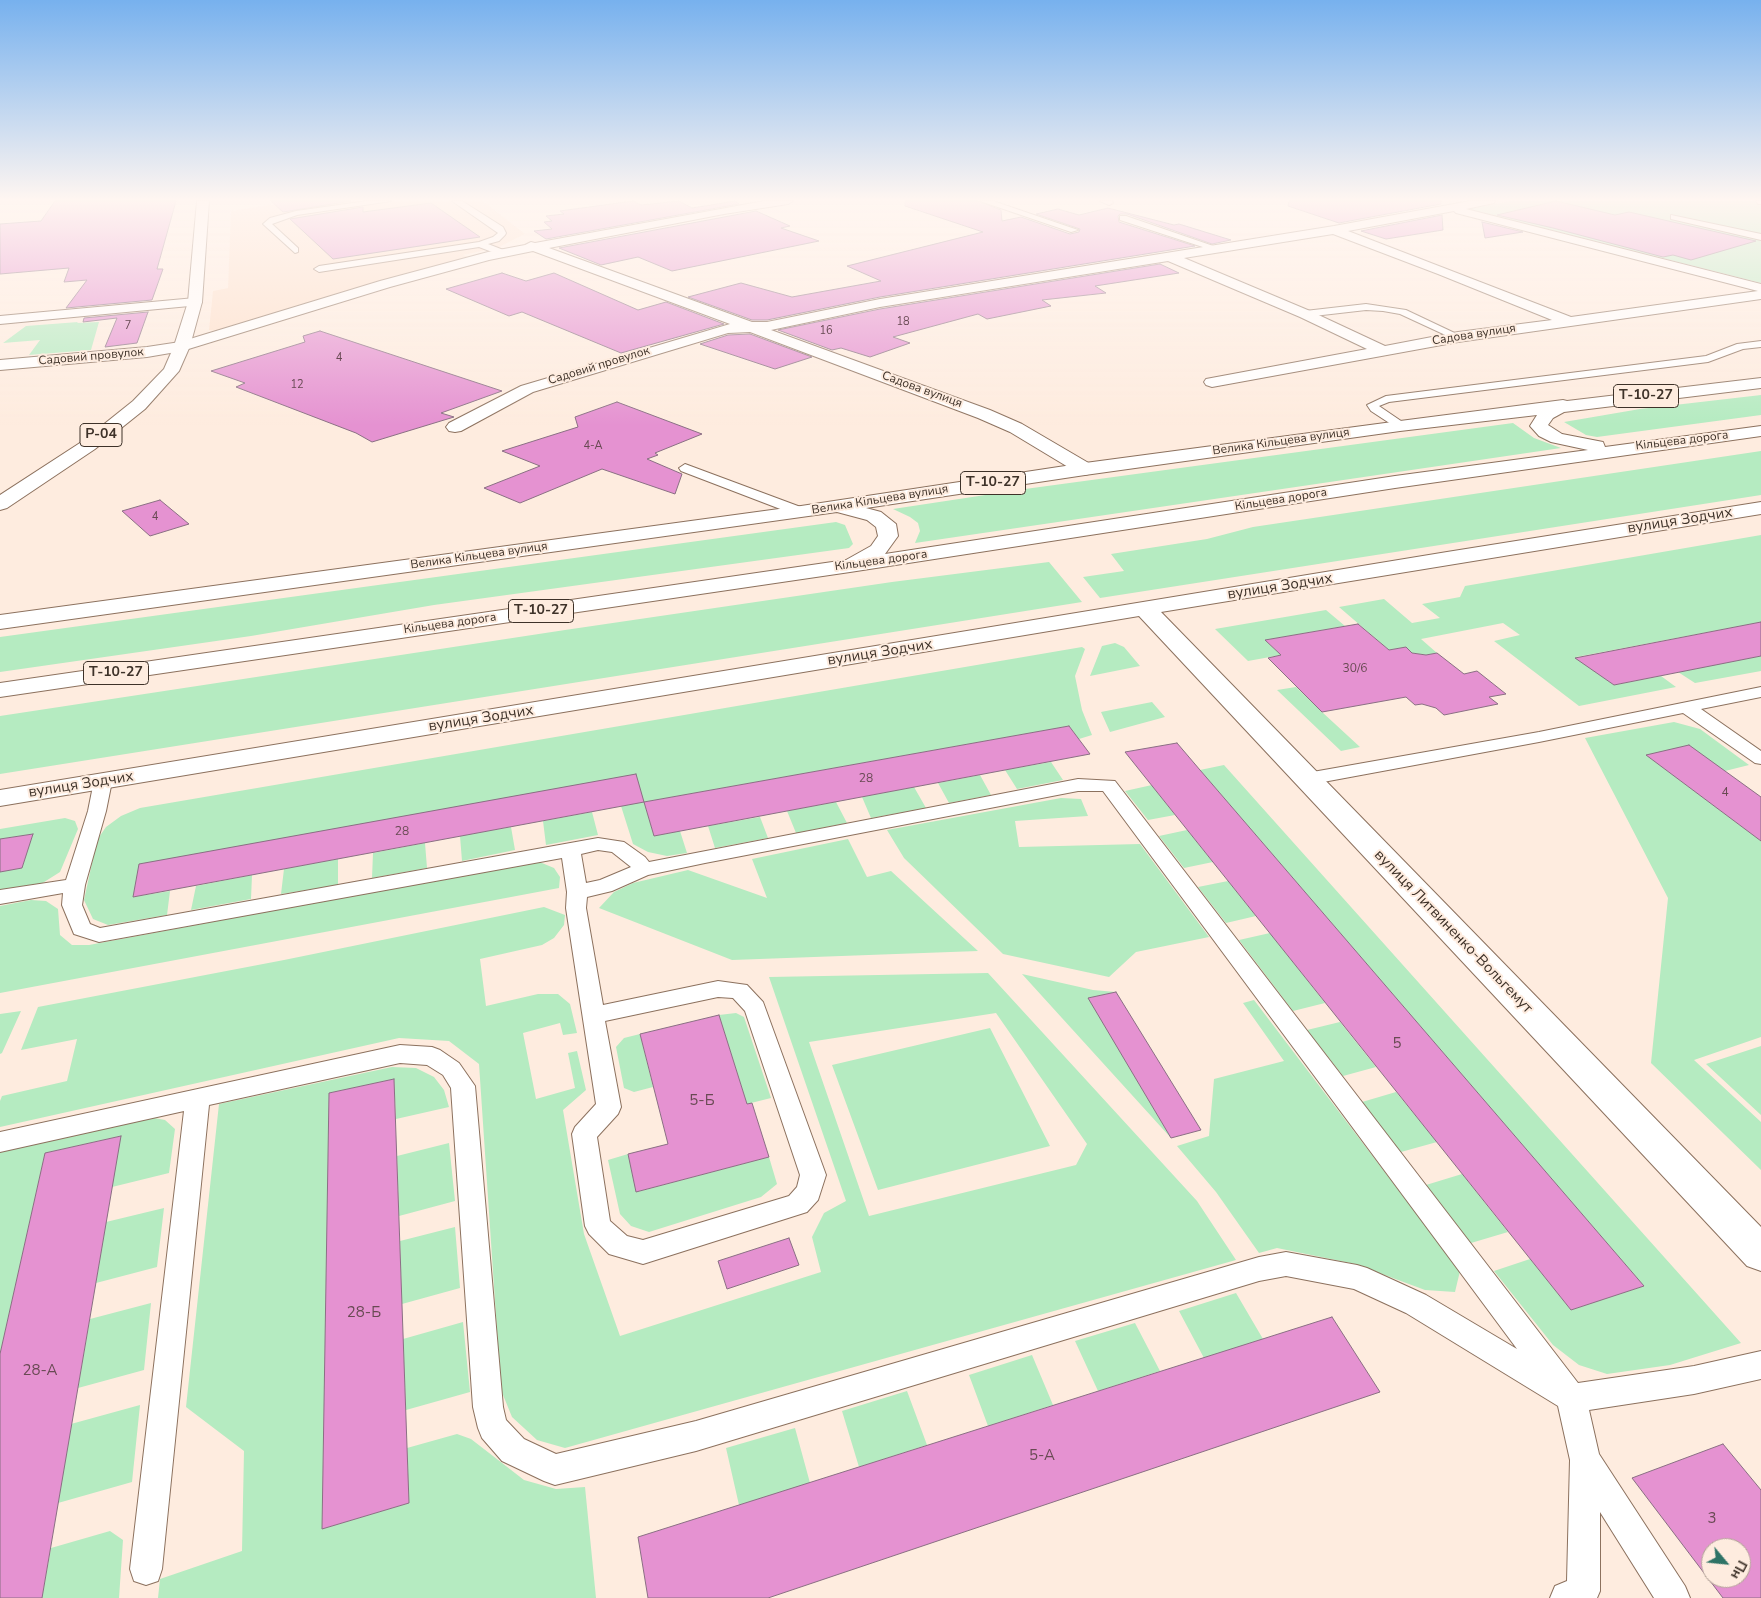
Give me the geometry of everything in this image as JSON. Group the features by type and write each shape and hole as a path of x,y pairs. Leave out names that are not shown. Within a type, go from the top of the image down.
{"main road":[{"name":"Р-04","path":"0,504 89,445 139,405 172,370 182,346 195,302 197,276"},
{"name":"Садовий провулок","path":"0,365 147,352 182,346 414,276"},
{"name":"Садова вулиця","path":"611,276 984,414 1016,428 1085,469"},
{"name":"Садова вулиця","path":"751,327 767,326 880,303 1049,276"},
{"path":"1216,276 1305,314 1381,350"},
{"name":"Садова вулиця","path":"1451,276 1567,321"},
{"name":"Садова вулиця","path":"1713,276 1761,288"},
{"name":"Садова вулиця","path":"1212,382 1458,337 1761,295"},
{"path":"0,320 195,302"},
{"path":"0,334 28,317"},
{"name":"Садовий провулок","path":"455,427 527,389 727,329 751,327"},
{"name":"Велика Кільцева вулиця","path":"2,621 801,512 1085,469 1400,426 1761,383"},
{"path":"1564,405 1546,414 1540,421 1539,426 1545,432 1576,443 1631,448"},
{"name":"Кільцева дорога","path":"0,690 1761,430"},
{"path":"833,507 874,516 886,524 888,536 878,550 850,566"},
{"name":"вулиця Зодчих","path":"0,798 1761,508"},
{"name":"вулиця Литвиненко-Вольгемут","path":"1145,609 1761,1254"}],"lane":[{"path":"1305,314 1366,307 1383,308 1403,312 1458,337"},
{"path":"1400,426 1375,408 1373,404 1386,398 1708,359 1741,346 1761,344"},
{"path":"685,468 801,512"},
{"path":"1306,779 1539,737 1761,692"},
{"path":"1686,707 1761,759"},
{"path":"103,781 97,811 75,884 72,905 81,929 99,935 598,844 617,846 638,861 644,870"},
{"path":"576,892 605,886 644,870 1078,785 1108,786 1571,1398 1585,1460 1583,1592 1567,1598"},
{"path":"571,850 576,908 593,1015 608,1107 584,1134 598,1226 619,1246 643,1252 798,1204 808,1192 813,1175 755,1008 739,991 718,989 593,1015"},
{"path":"0,897 75,884"},
{"path":"0,1142 400,1054 432,1056 450,1069 463,1086 488,1407 493,1428 512,1450 555,1470 696,1436 1259,1269 1286,1264 1357,1277 1416,1304 1571,1398 1694,1380 1761,1365"},
{"path":"146,1568 198,1099"},
{"path":"1585,1460 1673,1598"}],"shaded area":[{"path":"228,276 405,276 216,331 209,330 213,291 228,288"}],"green space":[{"path":"1732,276 1761,276 1761,283"},
{"path":"99,322 91,350 29,355 40,340 3,343 26,326"},
{"path":"1761,395 1761,415 1597,437 1586,435 1564,422 1640,409"},
{"path":"1513,423 1534,438 1561,448 915,543 920,531 918,523 893,509 1025,489"},
{"path":"1761,451 1761,495 1100,598 1083,577 1124,571 1111,554 1207,539 1253,527"},
{"path":"836,522 845,525 853,544 849,548 434,605 251,636 0,672 0,637"},
{"path":"1761,535 1761,622 1576,657 1614,685 1661,676 1676,687 1579,706 1494,641 1520,635 1503,623 1421,639 1437,653 1426,655 1412,653 1406,647 1389,650 1339,607 1384,599 1412,623 1440,618 1422,604 1460,597 1465,586"},
{"path":"1049,562 1082,602 0,774 0,716 565,630 892,582"},
{"path":"1326,610 1345,626 1265,640 1281,655 1248,661 1215,629"},
{"path":"1115,643 1124,647 1140,666 1090,676 1102,646"},
{"path":"1082,647 1085,649 1075,676 1082,710 1092,735 1079,739 1069,726 644,802 654,836 680,831 687,853 667,856 648,852 633,844 621,806 643,802 140,864 133,897 170,891 167,915 108,925 93,919 84,900 97,840 106,827 121,816 140,808"},
{"path":"1761,656 1761,671 1695,683 1678,672"},
{"path":"1296,687 1360,747 1341,751 1277,690"},
{"path":"1152,702 1165,717 1110,732 1101,712"},
{"path":"1674,722 1700,729 1749,765 1725,771 1646,755 1761,841 1761,1037 1694,1060 1761,1122 1761,1170 1651,1063 1668,898 1585,738"},
{"path":"1051,762 1063,780 1017,789 1005,770"},
{"path":"1224,765 1741,1343 1670,1365 1607,1374 1579,1365 1553,1345 1494,1271 1530,1259 1571,1310 1644,1286 1200,770"},
{"path":"980,775 991,795 949,803 938,783"},
{"path":"1152,785 1175,815 1148,820 1125,791"},
{"path":"914,787 926,808 871,818 862,797"},
{"path":"1061,798 1081,799 1088,816 1015,821 1019,847 1140,844 1209,937 1136,952 1109,977 1003,954 904,858 887,830"},
{"path":"836,802 847,823 796,833 787,811"},
{"path":"592,812 598,835 546,845 543,821"},
{"path":"760,817 768,838 715,848 708,826"},
{"path":"65,818 75,821 78,829 60,872 41,884 0,891 0,872 22,868 33,834 0,839 0,829"},
{"path":"511,827 515,850 462,861 460,836"},
{"path":"1187,830 1213,862 1184,868 1159,836"},
{"path":"848,839 867,877 891,871 978,951 732,960 599,908 614,892 633,883 688,870 767,898 752,859"},
{"path":"425,843 427,868 372,878 373,853"},
{"path":"338,859 338,885 281,894 284,869"},
{"path":"528,863 542,863 554,868 560,877 559,888 0,993 0,906 31,900 46,901 58,909 60,935 72,945 89,945"},
{"path":"252,875 251,899 191,910 196,886"},
{"path":"1228,881 1256,916 1226,923 1198,887"},
{"path":"544,907 565,915 564,925 554,938 542,945 480,959 486,1006 538,994 558,994 570,1004 577,1033 563,1035 560,1023 523,1033 536,1099 575,1088 568,1053 577,1051 586,1090 563,1110 584,1234 620,1336 821,1272 812,1237 824,1213 846,1201 769,977 988,973 1197,1201 1236,1260 565,1448 537,1440 512,1417 501,1390 479,1064 449,1041 399,1038 0,1127 0,1101 2,1096 67,1081 77,1039 21,1050 38,1007 284,960","holes":["996,1013 1087,1144 1076,1165 869,1216 809,1042"]},
{"path":"1270,933 1325,1003 1293,1011 1239,940"},
{"path":"1022,974 1093,990 1116,992 1089,998 1171,1138"},
{"path":"1254,1000 1460,1271 1455,1292 1425,1290 1355,1264 1277,1248 1259,1253 1216,1192 1177,1146 1209,1136 1214,1079 1284,1061 1243,1003"},
{"path":"21,1011 2,1053 0,1054 0,1014"},
{"path":"736,1013 744,1017 771,1098 747,1104 719,1015"},
{"path":"1340,1022 1376,1067 1343,1076 1307,1030"},
{"path":"990,1028 1050,1146 878,1190 832,1065"},
{"path":"640,1034 653,1087 634,1092 624,1088 616,1047 624,1038"},
{"path":"1761,1046 1761,1115 1706,1064"},
{"path":"392,1067 416,1068 434,1077 444,1090 449,1107 396,1119 394,1079 329,1093 322,1529 409,1503 407,1448 457,1434 471,1439 524,1480 556,1489 585,1487 596,1598 158,1598 160,1579 242,1551 244,1451 186,1407 219,1104"},
{"path":"1396,1092 1437,1142 1401,1152 1362,1102"},
{"path":"149,1117 165,1120 175,1129 169,1173 112,1187 120,1136 45,1153 0,1354 0,1151"},
{"path":"449,1143 455,1201 399,1216 397,1156"},
{"path":"628,1154 637,1192 769,1157 777,1184 761,1197 649,1232 631,1226 620,1214 608,1160"},
{"path":"1462,1174 1508,1232 1471,1243 1426,1185"},
{"path":"164,1208 157,1267 96,1283 106,1222"},
{"path":"455,1227 460,1288 402,1304 400,1241"},
{"path":"1236,1293 1263,1339 1204,1358 1179,1311"},
{"path":"151,1303 144,1370 78,1388 90,1319"},
{"path":"463,1322 470,1392 406,1410 403,1339"},
{"path":"1135,1323 1160,1371 1098,1391 1075,1341"},
{"path":"1032,1355 1053,1405 988,1426 969,1375"},
{"path":"907,1391 927,1445 859,1467 842,1411"},
{"path":"140,1405 132,1482 58,1503 71,1424"},
{"path":"795,1428 810,1483 739,1505 726,1448"},
{"path":"110,1531 123,1540 119,1598 42,1598 51,1548"}],"building":[{"path":"66,276 161,276 152,300 66,308 87,280 64,282"},
{"path":"493,276 510,276 526,281 545,276 560,276 638,310 666,302 724,324 621,353 522,312 509,316 446,289"},
{"path":"869,276 1012,276 880,297 767,320 752,320 688,297 741,283 792,297 881,281"},
{"path":"1088,276 1162,276 1095,286 1106,293 1042,300 1051,306 987,319 978,314 893,337 910,343 870,357 841,348 832,350 778,330 880,309"},
{"path":"148,312 137,343 105,347 117,318 83,322 84,318"},
{"path":"320,331 502,391 441,413 454,417 372,442 356,433 236,387 245,383 211,371 305,342 303,336"},
{"path":"750,334 812,357 775,369 700,344 728,335"},
{"path":"617,402 702,434 655,453 658,455 647,459 682,474 675,494 602,469 520,503 484,488 540,466 502,451 578,427 575,417"},
{"path":"160,500 189,524 150,536 122,511"},
{"path":"1761,622 1761,656 1614,685 1575,658"},
{"path":"1358,624 1389,650 1406,647 1412,653 1426,655 1437,653 1464,674 1477,671 1506,694 1489,697 1498,704 1444,715 1436,708 1422,704 1415,705 1406,697 1322,712 1268,658 1281,655 1265,640"},
{"path":"1069,726 1090,754 654,836 644,802"},
{"path":"1177,743 1644,1286 1571,1310 1125,752"},
{"path":"1689,745 1761,797 1761,841 1646,755"},
{"path":"636,774 644,802 133,897 139,864"},
{"path":"33,834 22,868 0,872 0,839"},
{"path":"1116,992 1201,1130 1171,1138 1088,998"},
{"path":"719,1015 747,1104 752,1103 769,1157 636,1192 628,1154 668,1144 640,1034"},
{"path":"394,1079 409,1503 322,1529 329,1093"},
{"path":"121,1136 42,1598 0,1598 0,1354 45,1153"},
{"path":"789,1238 799,1265 727,1289 718,1261"},
{"path":"1332,1317 1380,1392 768,1598 648,1598 638,1537"},
{"path":"1723,1444 1761,1490 1761,1598 1723,1598 1715,1588 1751,1588 1751,1538 1701,1538 1701,1569 1632,1478"}]}
